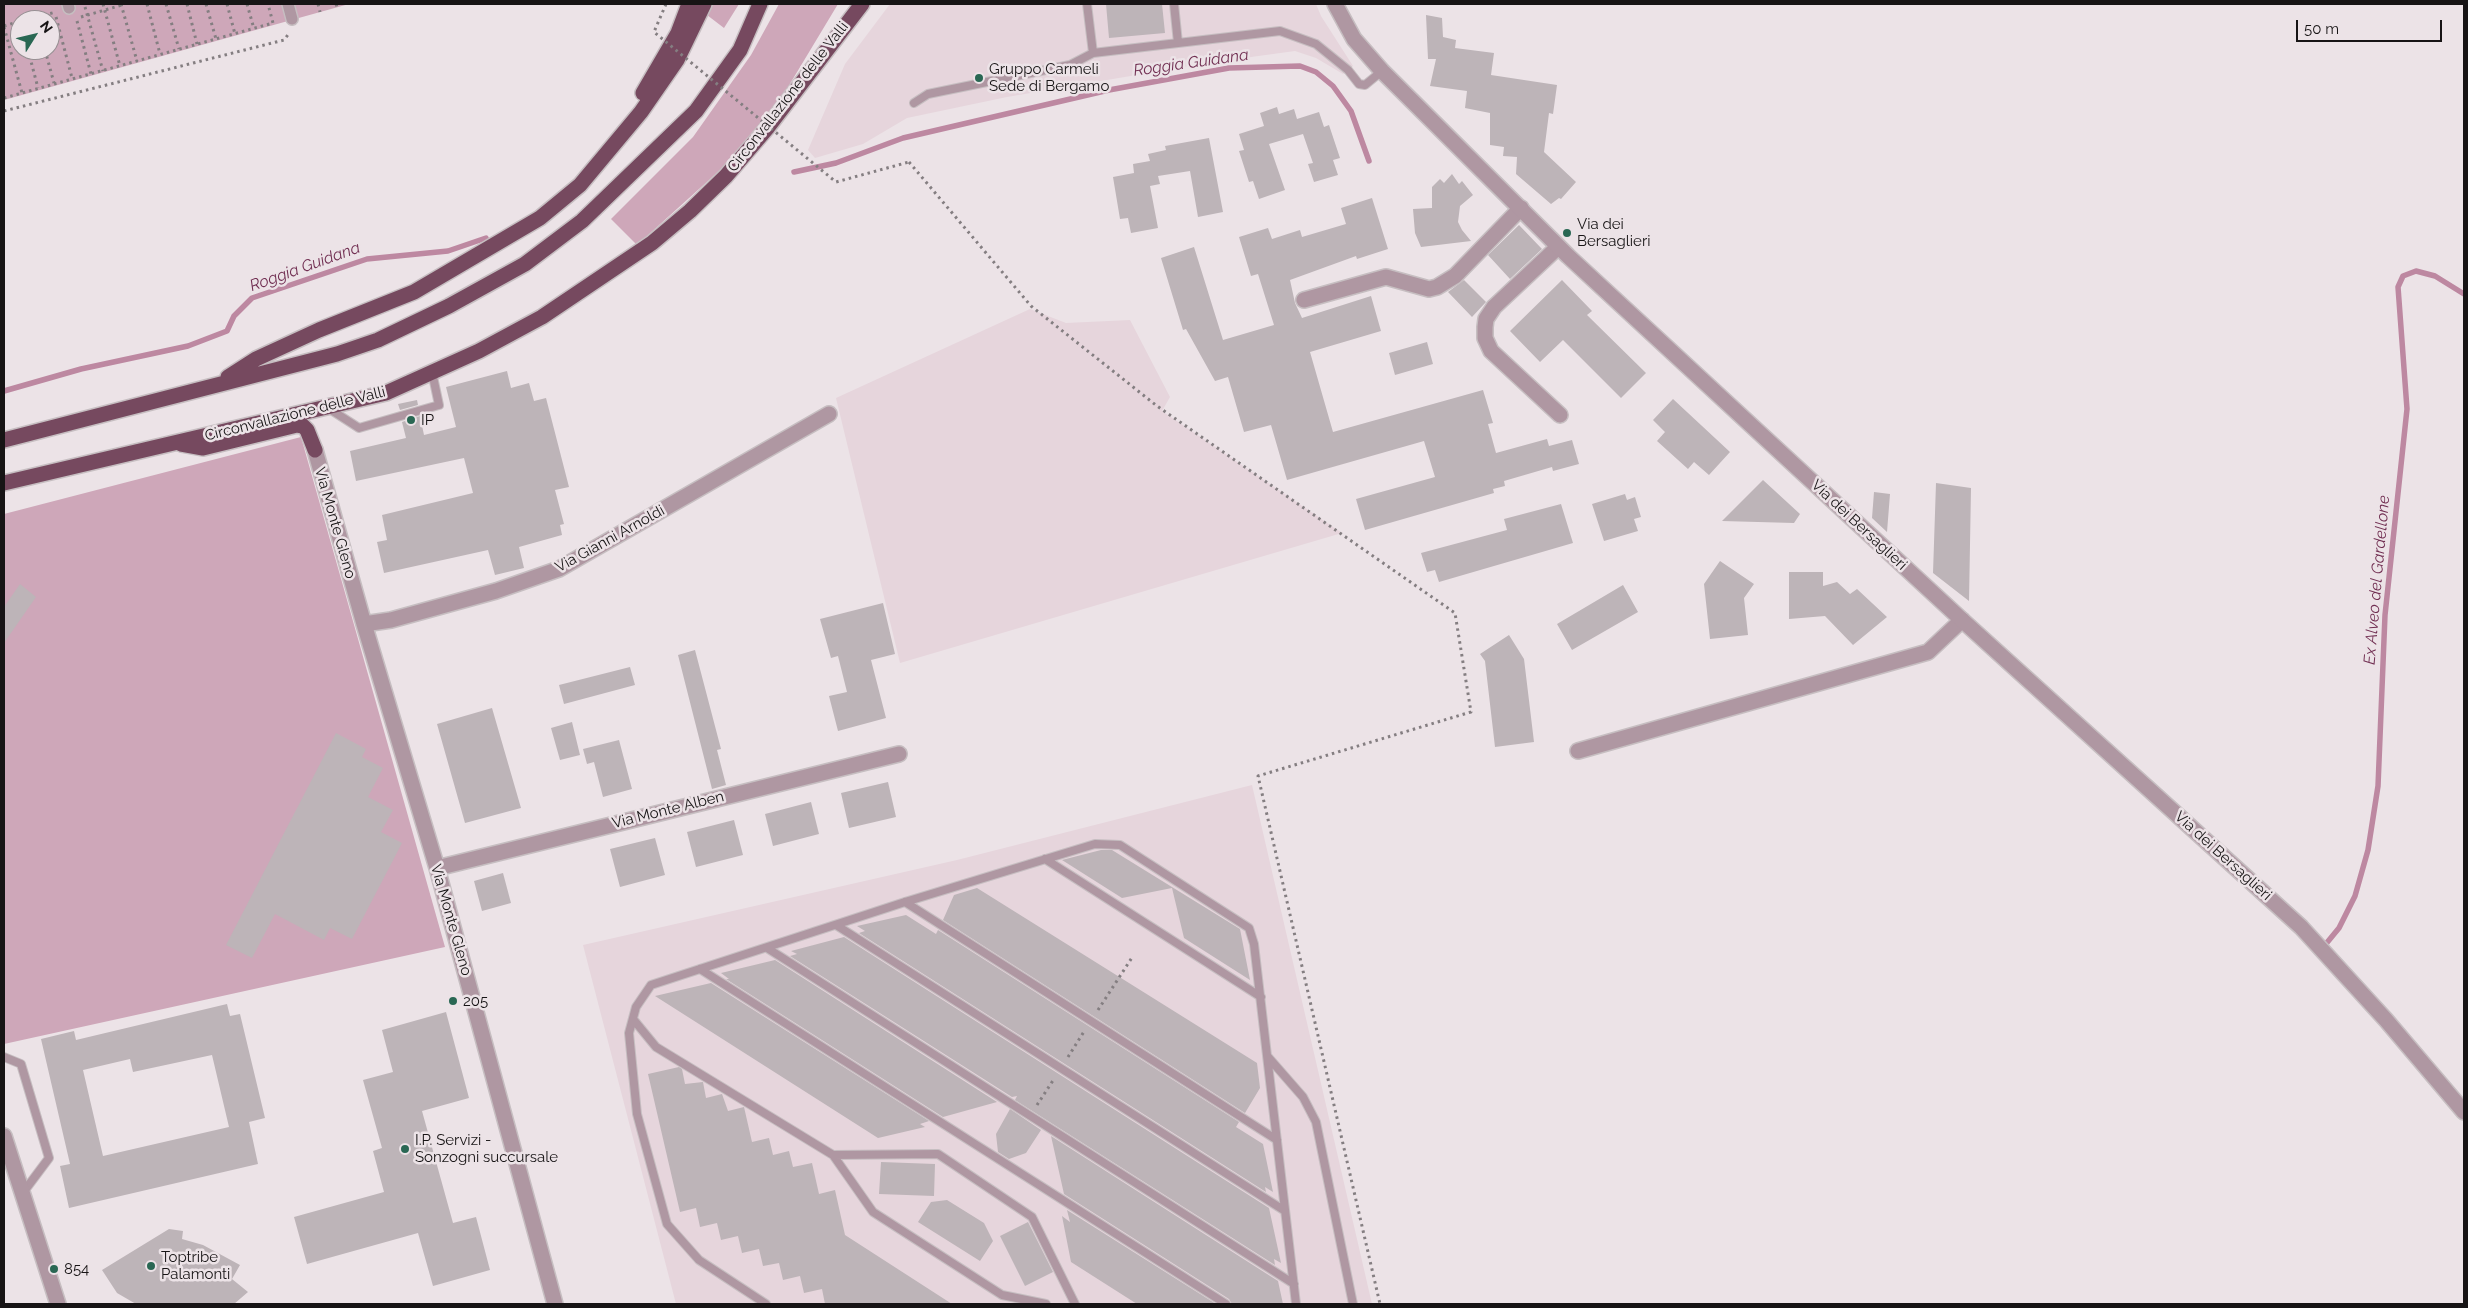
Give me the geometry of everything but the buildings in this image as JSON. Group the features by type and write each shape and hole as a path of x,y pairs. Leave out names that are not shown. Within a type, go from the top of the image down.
{"highway":[{"path":"498,243 575,177 636,104 678,33 689,4"},
{"path":"216,384 256,359 319,330 414,292 540,218 580,185 640,112 677,60 704,4"},
{"path":"740,50 760,4"},
{"path":"4,440 337,354 378,340 449,306 525,264 582,221 696,111 770,4"},
{"name":"Circonvallazione delle Valli","path":"6,483 386,393 479,351 542,316 628,260 690,212 726,176 768,127 862,4"},
{"path":"172,443 204,448 296,425 303,426 308,430 315,450"}],"street":[{"path":"288,4 292,20"},
{"name":"Via dei Bersaglieri","path":"1334,4 1354,39 1382,71 1558,247 1962,620 2301,927 2386,1020 2464,1112"},
{"path":"1304,300 1386,276 1429,289 1437,288 1455,276 1521,208"},
{"path":"1558,247 1494,307 1486,319 1485,338 1491,351 1560,415"},
{"name":"Via Gianni Arnoldi","path":"369,623 391,620 496,591 559,569 829,414"},
{"name":"Via Monte Gleno","path":"315,450 369,623 437,868 552,1304"},
{"path":"1578,751 1928,652 1962,620"},
{"name":"Via Monte Alben","path":"437,868 899,754"},
{"path":"4,1136 58,1304"}],"lane":[{"path":"1087,4 1093,53"},
{"path":"1174,4 1178,43"},
{"path":"914,103 928,94 1070,65 1093,53 1280,31 1316,44 1348,70 1359,84 1365,85 1382,71"},
{"path":"326,407 359,428 439,405 432,372"},
{"path":"766,1304 699,1260 667,1224 637,1114 629,1033 636,1007 651,985 905,902 1095,844 1120,845 1249,928 1254,944 1261,997 1296,1304"},
{"path":"1045,859 1261,997"},
{"path":"905,902 1277,1140"},
{"path":"836,924 1285,1211"},
{"path":"767,948 1294,1284"},
{"path":"700,969 1226,1304"},
{"path":"633,1019 656,1047 832,1155 873,1212 1002,1295 1046,1304"},
{"path":"4,1056 22,1064 49,1158 22,1194"},
{"path":"1267,1056 1303,1097 1316,1122 1353,1304"},
{"path":"832,1155 938,1154 1032,1217 1075,1304"}],"path":[{"path":"84,4 103,71"},
{"path":"103,4 120,66"},
{"path":"91,74 76,18 121,4 137,61"},
{"path":"147,4 160,54"},
{"path":"166,4 179,49"},
{"path":"187,4 198,44"},
{"path":"206,4 216,39"},
{"path":"227,4 235,34"},
{"path":"248,4 254,29"},
{"path":"4,92 4,97 273,23 268,4"},
{"path":"318,4 320,12"},
{"path":"666,4 654,32 836,182 909,162 1031,306 1157,406 1455,613 1471,712 1258,776 1380,1304"},
{"path":"4,111 284,40 289,34 292,20"},
{"path":"4,26 22,92"},
{"path":"60,31 72,78"},
{"path":"31,60 38,88"},
{"path":"48,60 54,83"},
{"path":"1030,1116 1133,956"}],"shaded area":[{"path":"4,4 349,4 4,100"},
{"path":"711,4 739,4 724,28 707,15"},
{"path":"779,4 838,4 779,102 729,162 637,245 611,219 693,137 751,55"},
{"name":"Gruppo Carmeli Sede di Bergamo","path":"890,4 1316,4 1321,16 1353,66 1343,74 1316,58 1295,51 1207,63 1007,97 907,118 863,144 815,158 808,150 845,64"},
{"path":"1030,309 1066,323 1130,320 1170,397 1162,411 1342,533 900,663 836,398"},
{"path":"301,437 445,947 4,1044 4,514"},
{"path":"1252,785 1372,1304 676,1304 583,945 957,860"}],"waterway":[{"name":"Roggia Guidana","path":"794,172 836,163 903,138 1109,90 1229,68 1300,66 1316,72 1333,86 1351,111 1369,161"},
{"name":"Roggia Guidana","path":"4,391 81,369 188,346 227,331 234,316 252,298 367,259 448,251 486,238"},
{"name":"Ex Alveo del Gardellone","path":"2325,945 2339,928 2355,896 2368,850 2378,786 2385,615 2407,409 2398,287 2403,276 2416,271 2435,276 2464,294"}],"place":[{"name":"Gruppo Carmeli Sede di Bergamo","path":"979,78"},
{"name":"Via dei Bersaglieri","path":"1567,233"},
{"name":"IP","path":"411,420"},
{"name":"205","path":"453,1001"},
{"name":"I.P. Servizi - Sonzogni succursale","path":"405,1149"},
{"name":"Toptribe Palamonti","path":"151,1266"},
{"name":"854","path":"54,1269"}]}
